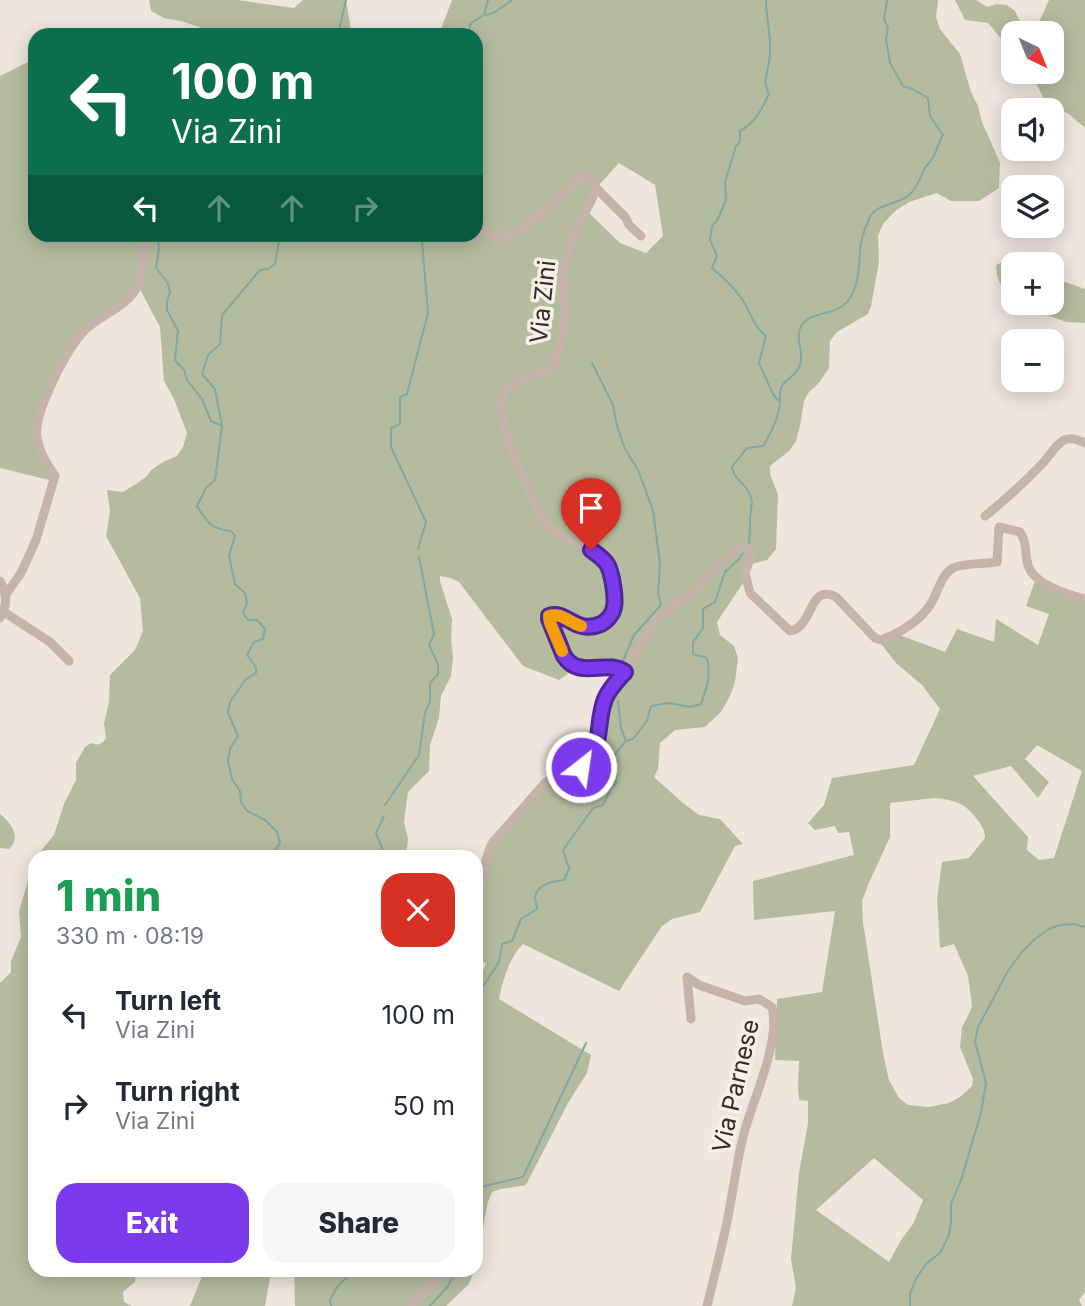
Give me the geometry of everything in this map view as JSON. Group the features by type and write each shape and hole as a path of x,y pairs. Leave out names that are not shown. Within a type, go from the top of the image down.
{"street":[{"name":"Via Zini","path":"483,230 500,238 508,238 541,214 580,178 588,175 594,180 596,188 593,197 566,257 562,276 566,314 555,362 550,369 504,388 502,413 514,455 545,524 556,533 603,558 611,574 614,608 609,618 601,624 583,627 560,615 549,616 564,656 574,667 620,668 625,672"},
{"path":"596,188 641,236"},
{"path":"69,661 50,642 2,615 7,593 21,573 36,540 55,476 37,436 43,403 73,345 85,331 129,298 137,287 146,242"},
{"path":"985,516 1066,439 1085,443"},
{"path":"483,874 487,852 493,842 546,782 581,767 594,753 607,694 625,672 658,618 691,594 721,560 733,551 743,547 750,551 745,573 750,593 790,631 802,626 817,597 823,593 836,597 881,640 923,614 931,605 950,570 997,562 999,527 1020,532 1026,541 1028,564 1035,577 1046,584 1085,598"},
{"path":"0,581 7,593"},
{"name":"Via Parnese","path":"691,1019 687,977 699,985 745,1001 760,999 772,1007 773,1012 767,1063 743,1135 707,1306"},
{"path":"410,1306 439,1277"}],"green space":[{"path":"149,0 237,0 294,8 303,0 346,0 351,28 202,28 164,18 151,11"},
{"path":"452,0 938,0 936,17 940,29 960,54 982,122 1000,163 999,188 979,201 951,201 937,193 909,202 895,211 883,224 878,236 879,262 868,314 837,332 830,341 829,368 804,401 796,441 789,451 770,466 770,474 778,495 776,549 767,560 748,565 745,580 717,622 720,635 734,646 738,658 730,696 721,712 705,727 675,730 660,743 658,769 654,777 699,815 720,819 743,844 735,846 700,912 672,919 662,926 619,991 523,944 510,962 499,999 591,1055 587,1073 568,1103 526,1185 492,1192 483,1228 483,971 486,963 483,962 483,876 490,849 545,785 589,762 602,711 624,671 573,670 559,680 523,666 459,582 440,576 452,619 451,676 441,696 439,718 430,745 429,771 408,792 404,822 408,838 407,850 42,850 54,835 64,804 76,780 76,763 85,747 91,743 100,744 106,738 104,723 109,702 110,675 135,650 143,631 140,598 106,536 110,511 107,490 123,492 163,462 177,456 187,433 164,381 160,327 137,284 127,299 86,330 69,354 37,428 53,481 0,468 0,76 28,62 28,242 483,242 483,28 441,28","holes":["619,163 655,185 663,236 646,253 620,243 585,209 599,185"]},
{"path":"955,0 976,0 987,7 1007,5 1015,11 1020,21 1001,21 1001,38 988,23 965,20"},
{"path":"1049,0 1085,0 1085,128 1064,112 1064,98 1043,98 1037,84 1064,84 1064,21 1039,21"},
{"path":"1001,263 1001,286 997,275 996,265"},
{"path":"1064,282 1085,289 1085,323 1067,322 1046,315 1064,315"},
{"path":"1035,581 1085,600 1085,1292 1079,1300 1082,1306 792,1306 796,1288 791,1259 799,1173 808,1123 808,1101 799,1100 799,1061 775,1060 777,999 822,992 835,911 754,920 753,881 854,855 849,832 838,833 835,826 815,830 808,823 824,805 832,778 914,765 940,709 922,685 896,663 879,641 897,634 945,652 957,629 994,642 996,619 1038,645 1049,614 1026,606","holes":["1037,745 1082,771 1054,858 1039,860 1027,850 1028,837 973,776 1011,766 1038,798 1049,782 1025,759","934,798 954,801 974,816 983,828 985,836 969,858 942,862 937,899 940,948 954,944 968,976 972,1006 962,1027 960,1047 973,1079 972,1086 949,1103 928,1107 908,1105 899,1098 889,1080 863,922 862,901 890,837 890,803","874,1158 923,1200 913,1224 889,1262 816,1210"]},
{"path":"0,814 14,830 15,840 9,849 0,848"},
{"path":"28,881 28,1277 135,1277 135,1282 123,1292 124,1302 132,1306 0,1306 0,983 11,972 11,961 21,937 19,911"},
{"path":"202,1277 270,1277 265,1306 190,1306"},
{"path":"294,1277 472,1277 469,1284 446,1306 295,1306"}],"waterway":[{"path":"340,28 346,0"},
{"path":"470,28 471,23 484,15 488,0"},
{"path":"486,15 512,0"},
{"path":"766,0 770,47 765,81 769,94 754,120 740,131 740,142 736,146 725,182 726,200 712,226 710,240 717,256 712,268 737,293 756,325 766,336 759,363 779,401"},
{"path":"749,543 751,498 732,467 747,448 763,446 772,431 778,414 781,388 800,365 799,334 802,325 811,317 843,306 852,295 858,276 862,238 872,214 911,192 934,156 943,135 930,116 928,98 903,86 890,63 886,39 888,28 884,19 887,0"},
{"path":"158,242 156,268 168,283 170,293 167,310 178,331 175,360 202,399 211,421 222,426 215,480 206,488 197,506 210,524 218,529 231,531 235,536 229,555 235,584 245,593 247,603 243,613 248,620 257,620 265,629 263,639 254,642 247,655 256,667 256,673 246,679 230,702 228,713 238,736 230,749 228,761 232,779 240,791 241,802 247,811 265,820 277,832 280,843 277,850"},
{"path":"222,426 215,389 202,374 208,355 220,344 222,315 260,270 275,264 279,242"},
{"path":"418,549 426,522 391,447 391,428 400,424 400,397 407,394 428,313 422,242"},
{"path":"592,363 613,405 625,449 638,470 653,510 660,564 658,593 661,605 634,635 622,663"},
{"path":"483,986 499,962 502,944 512,941 521,919 537,909 535,897 539,889 551,882 564,880 569,869 563,850 593,808 603,805 612,786 616,784 615,754 626,741 633,739 647,721 651,706 669,703 690,707 701,704 709,671 707,658 693,654 693,642 703,628 703,609 715,602 725,572 743,553"},
{"path":"385,805 419,755 425,713 430,702 430,683 438,674 438,664 429,645 434,634 419,557"},
{"path":"618,701 621,728 626,741"},
{"path":"383,850 376,833 384,816"},
{"path":"910,1306 910,1294 916,1279 926,1264 940,1253 949,1235 951,1204 981,1113 986,1083 975,1042 978,1027 1008,971 1035,939 1060,925 1074,924 1085,927"},
{"path":"483,1186 523,1177 586,1043"},
{"path":"331,1306 330,1300 337,1287 347,1277"},
{"path":"430,1306 452,1277"}],"slow traffic":[{"path":"562,651 549,616 560,615 581,626"}],"route":[{"path":"581,767 594,753 607,694 625,672 620,668 574,667 567,662 549,619 549,616 554,614 560,615 583,627 601,624 609,618 614,608 611,574 603,558 591,550"}]}
